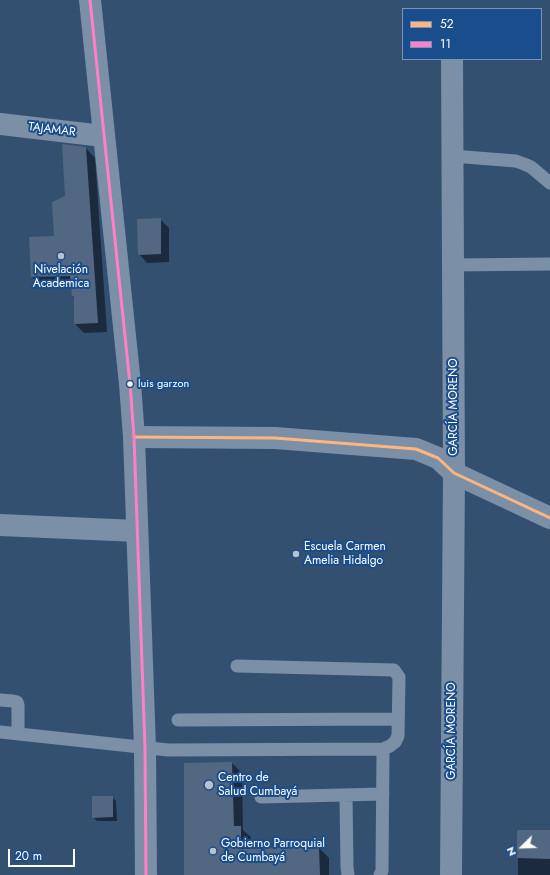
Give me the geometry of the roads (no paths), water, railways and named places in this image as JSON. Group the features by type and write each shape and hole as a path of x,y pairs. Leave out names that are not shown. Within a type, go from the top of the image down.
{"street":[{"path":"90,0 130,384 134,437 145,748 146,875"},
{"name":"GARCÍA MORENO","path":"451,875 454,473 452,60"},
{"name":"TAJAMAR","path":"0,124 103,136"},
{"path":"134,437 275,438 416,449 438,458 454,473 550,518"},
{"path":"0,525 137,531"}],"lane":[{"path":"452,156 516,161 531,167 550,183"},
{"path":"453,265 550,264"},
{"path":"0,732 168,750 383,749 395,742 398,736 399,677 394,670 237,666"},
{"path":"0,700 17,702 19,709 18,733"},
{"path":"178,720 398,719"},
{"path":"380,875 382,872 383,749"},
{"path":"261,797 383,794"},
{"path":"346,796 348,875"}],"place":[{"name":"Nivelación Academica","path":"61,256"},
{"name":"luis garzon","path":"130,384"},
{"name":"Escuela Carmen Amelia Hidalgo","path":"296,554"},
{"name":"Centro de Salud Cumbayá","path":"209,785"},
{"name":"Gobierno Parroquial de Cumbayá","path":"213,851"}]}
